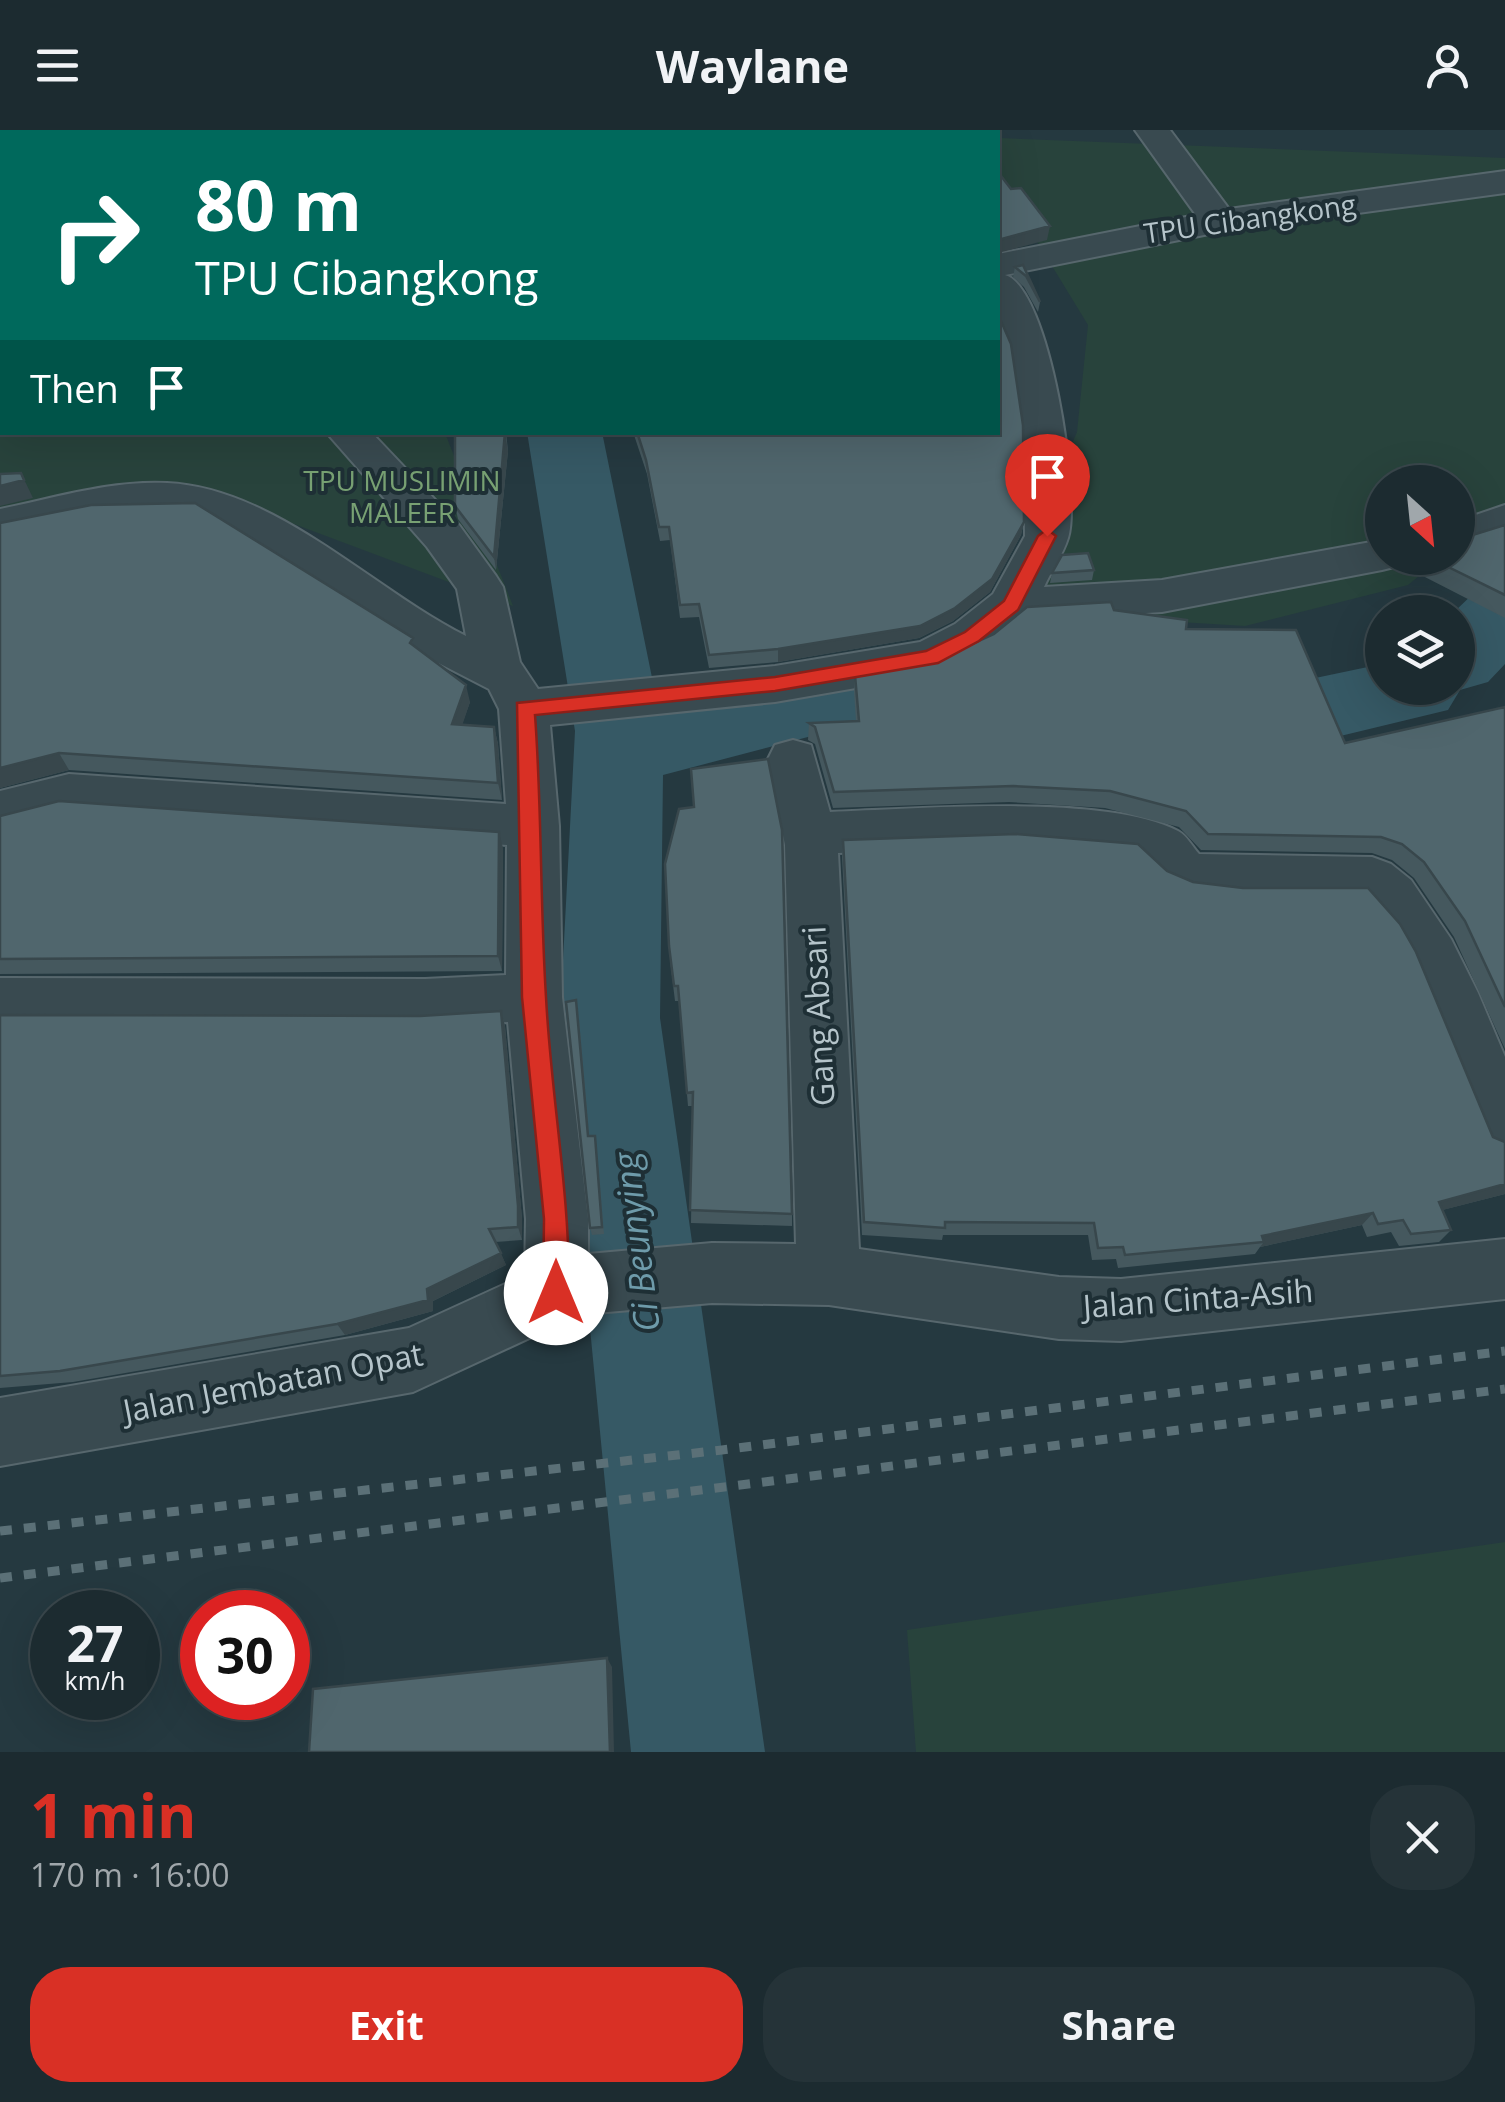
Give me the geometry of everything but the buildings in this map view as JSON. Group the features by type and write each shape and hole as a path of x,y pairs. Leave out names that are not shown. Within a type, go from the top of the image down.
{"street":[{"path":"1155,133 1185,227"},
{"name":"TPU Cibangkong","path":"1000,268 1185,227 1505,182"},
{"name":"TPU Cibangkong","path":"521,695 775,684 931,658 972,636 1012,606 1047,536 1046,438 1032,356 1000,271"},
{"path":"350,435 444,536 480,588 521,695 533,826 534,997 557,1219 576,1288"},
{"path":"0,524 124,499 208,502 249,522 521,695"},
{"path":"1475,530 1505,520"},
{"path":"1012,606 1162,596 1365,558"},
{"name":"Gang Absari","path":"793,759 809,833 828,1275"},
{"path":"0,810 69,794 533,826"},
{"path":"809,833 1012,827 1139,837 1164,848 1181,870 1197,875 1372,879 1399,903 1428,948 1505,1130"},
{"path":"0,1002 426,1003 534,997"},
{"name":"Jalan Cinta-Asih","path":"712,1273 828,1275 1059,1308 1121,1310 1505,1269"},
{"name":"Jalan Jembatan Opat","path":"0,1432 413,1360 576,1288 712,1273"}],"green space":[{"path":"1000,138 1505,158 1505,505 1475,530 1475,465 1365,465 1365,575 1420,575 1408,585 1245,626 1033,613 1024,556 1077,432 1088,325 1038,243 1000,216"},
{"name":"TPU MUSLIMIN MALEER","path":"0,435 446,435 513,606 241,504 0,517"},
{"path":"1505,1542 1505,1752 916,1752 907,1630"}],"waterway":[{"path":"565,435 619,731"},
{"path":"1475,643 1505,612"},
{"path":"619,731 664,742 846,695 985,679"},
{"path":"1198,707 1258,723 1365,700"},
{"name":"Ci Beunying","path":"619,731 610,1018 698,1752"}],"railway":[{"path":"0,1531 722,1450 1505,1351"},
{"path":"0,1578 1505,1389"}],"route":[{"path":"556,1293 557,1219 534,997 533,826 524,708 775,684 931,658 972,636 1012,606 1047,536"}]}
